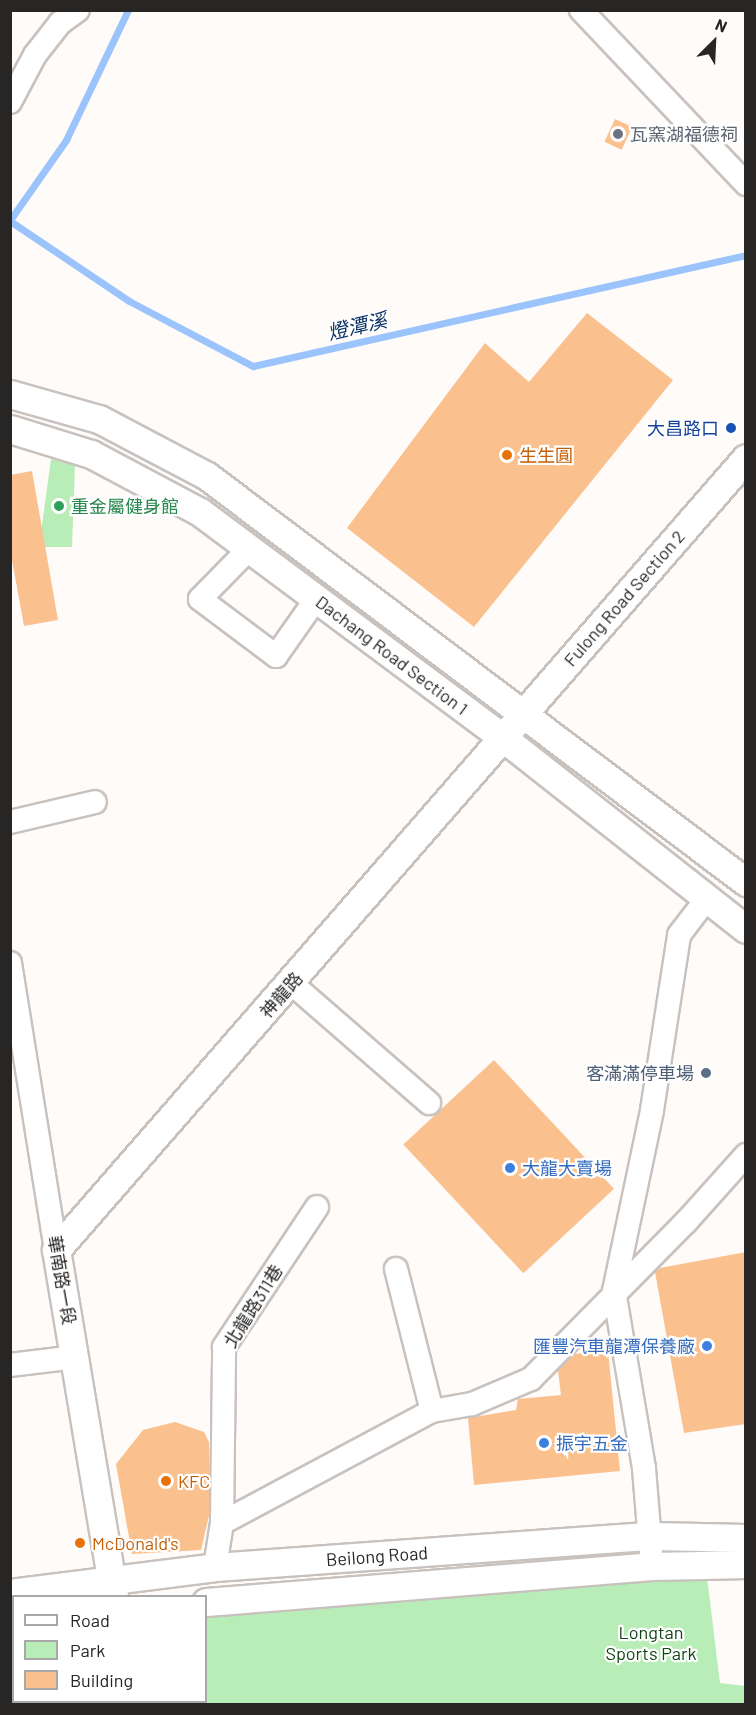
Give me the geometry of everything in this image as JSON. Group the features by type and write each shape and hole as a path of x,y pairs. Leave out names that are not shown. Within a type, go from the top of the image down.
{"main road":[{"name":"Dachang Road Section 1","path":"10,394 99,419 207,476 746,882"},
{"name":"Dachang Road Section 1","path":"10,429 91,454 146,480 200,512 502,737 746,929"},
{"name":"Fulong Road Section 2","path":"502,737 746,458"},
{"name":"神龍路","path":"56,1250 291,983 502,737"},
{"name":"華南路一段","path":"56,1250 76,1357 113,1589"},
{"name":"Beilong Road","path":"10,1593 113,1589 215,1567 650,1536 746,1538"},
{"name":"Beilong Road","path":"207,1602 652,1566 746,1564"}],"street":[{"path":"10,102 35,55 60,23 78,10"},
{"path":"581,10 746,184"},
{"path":"249,549 201,598 276,656 316,599"},
{"path":"10,822 94,802"},
{"path":"652,1566 644,1468 614,1291 652,1110 679,935 708,897"},
{"name":"華南路一段","path":"10,963 56,1250"},
{"path":"291,983 429,1103"},
{"path":"222,1522 432,1411 472,1404 531,1378 614,1291 686,1222 746,1155"},
{"name":"北龍路311巷","path":"215,1567 222,1522 224,1347 317,1208"},
{"path":"396,1269 432,1411"},
{"path":"10,1365 76,1357"}],"green space":[{"name":"重金屬健身館","path":"51,459 75,465 72,547 39,547"},
{"name":"Longtan Sports Park","path":"707,1577 720,1683 746,1686 745,1704 157,1704 207,1703 207,1616"}],"building":[{"name":"瓦窯湖福德祠","path":"615,119 632,127 622,150 604,142"},
{"name":"生生圓","path":"587,313 673,380 474,627 347,528 485,343 529,382"},
{"path":"32,471 58,620 24,626 10,549 10,475"},
{"name":"大龍大賣場","path":"494,1060 614,1189 523,1273 403,1145"},
{"name":"匯豐汽車龍潭保養廠","path":"746,1252 746,1424 684,1433 655,1272 660,1268"},
{"name":"振宇五金","path":"608,1351 620,1471 474,1485 468,1418 516,1410 518,1399 561,1395 558,1371 574,1354"},
{"name":"KFC","path":"175,1422 204,1432 209,1442 209,1516 201,1550 132,1554 116,1464 143,1430"}],"waterway":[{"name":"燈潭溪","path":"10,220 66,140 128,10"},
{"name":"燈潭溪","path":"10,221 129,301 253,366 746,255"}],"place":[{"name":"瓦窯湖福德祠","path":"618,134"},
{"name":"大昌路口","path":"731,428"},
{"name":"生生圓","path":"507,455"},
{"name":"重金屬健身館","path":"59,506"},
{"name":"客滿滿停車場","path":"706,1073"},
{"name":"大龍大賣場","path":"510,1168"},
{"name":"匯豐汽車龍潭保養廠","path":"707,1346"},
{"name":"振宇五金","path":"544,1443"},
{"name":"KFC","path":"166,1481"},
{"name":"McDonald's","path":"80,1543"}]}
